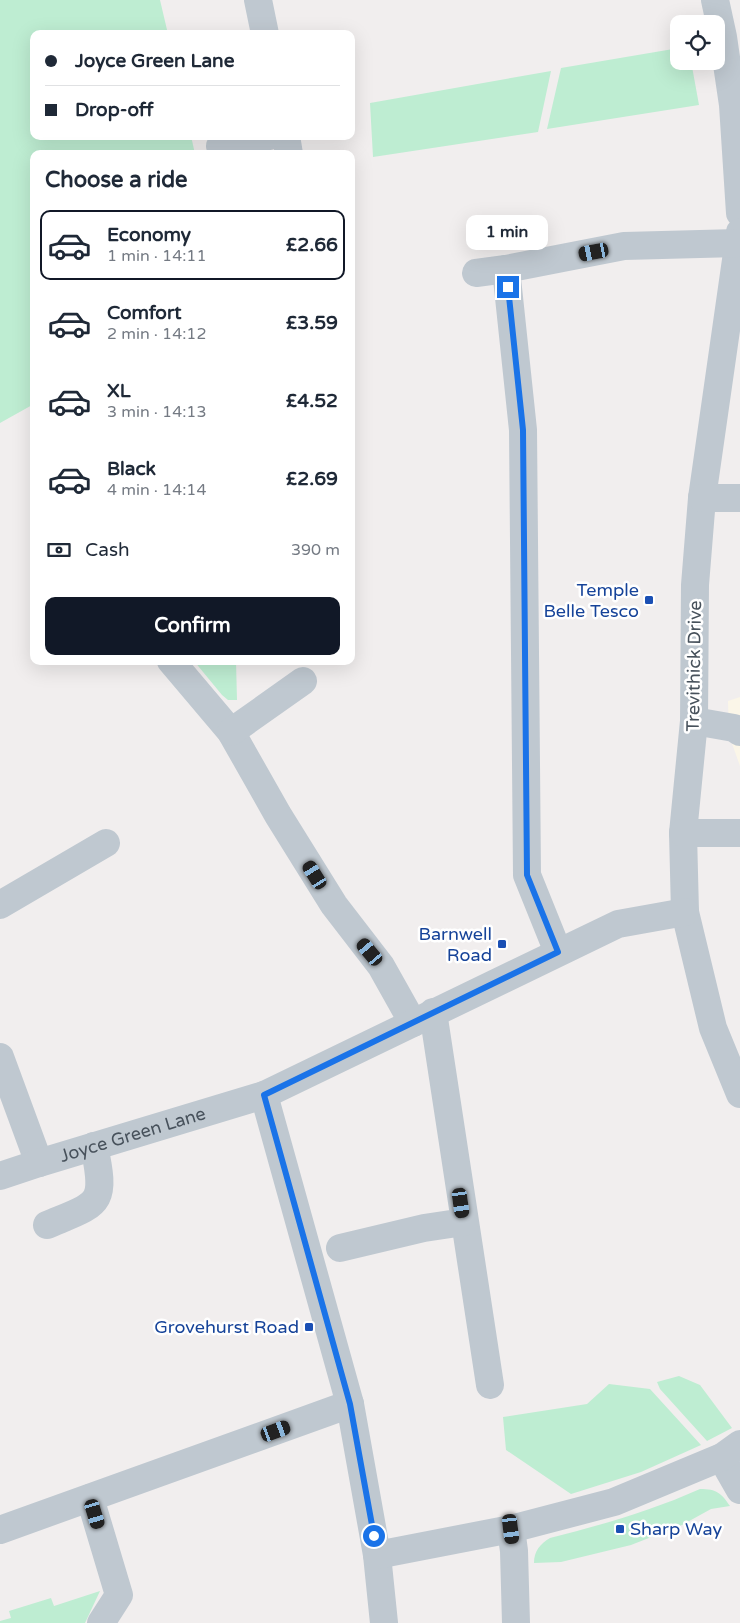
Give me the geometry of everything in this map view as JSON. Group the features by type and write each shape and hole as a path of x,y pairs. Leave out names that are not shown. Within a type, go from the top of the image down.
{"street":[{"path":"258,0 264,30"},
{"path":"716,0 734,105 740,214"},
{"path":"220,146 249,140"},
{"path":"476,274 624,246 739,238"},
{"name":"Trevithick Drive","path":"739,238 702,498 695,585 694,721 683,833 685,912 713,1028 740,1094"},
{"path":"506,269 523,430 527,875 558,952"},
{"path":"702,498 740,498"},
{"path":"174,665 231,732 278,815 334,905 423,1018 464,1222 490,1384"},
{"path":"231,732 303,681"},
{"path":"694,721 734,728 740,732"},
{"path":"683,833 740,832"},
{"path":"0,905 106,843"},
{"name":"Joyce Green Lane","path":"0,1176 264,1095 618,924 685,912"},
{"path":"0,1057 39,1163"},
{"path":"264,1095 350,1404 377,1555 384,1623"},
{"path":"47,1224 87,1208 97,1200 100,1188 100,1174 94,1146"},
{"path":"340,1248 424,1228 464,1222"},
{"path":"0,1530 350,1404"},
{"path":"377,1555 511,1529 614,1502 731,1450"},
{"path":"731,1450 728,1469 740,1490"},
{"path":"90,1498 119,1595 101,1623"},
{"path":"511,1529 514,1552 516,1623"}],"shaded area":[{"path":"740,697 740,766 729,735 728,701"}],"green space":[{"path":"0,0 160,0 167,30 30,30 30,140 192,140 194,150 30,150 30,406 0,423"},
{"path":"670,50 670,70 693,70 699,105 547,129 561,68"},
{"path":"551,71 538,132 373,157 370,103"},
{"path":"197,665 236,665 237,700 228,700"},
{"path":"679,1376 700,1385 732,1428 707,1441 660,1389 657,1382"},
{"path":"609,1384 650,1389 701,1445 641,1472 571,1494 506,1450 503,1417 587,1404"},
{"path":"700,1489 718,1493 730,1506 711,1509 682,1525 631,1545 561,1562 534,1563 538,1548 550,1538 626,1517"},
{"path":"100,1591 85,1623 0,1623 0,1621 11,1618 9,1611 51,1598 54,1606"}],"place":[{"name":"Temple Belle Tesco","path":"649,600"},
{"name":"Barnwell Road","path":"502,944"},
{"name":"Grovehurst Road","path":"309,1327"},
{"name":"Sharp Way","path":"620,1529"}],"route":[{"path":"374,1536 350,1404 264,1095 558,952 527,875 523,430 508,287"}]}
